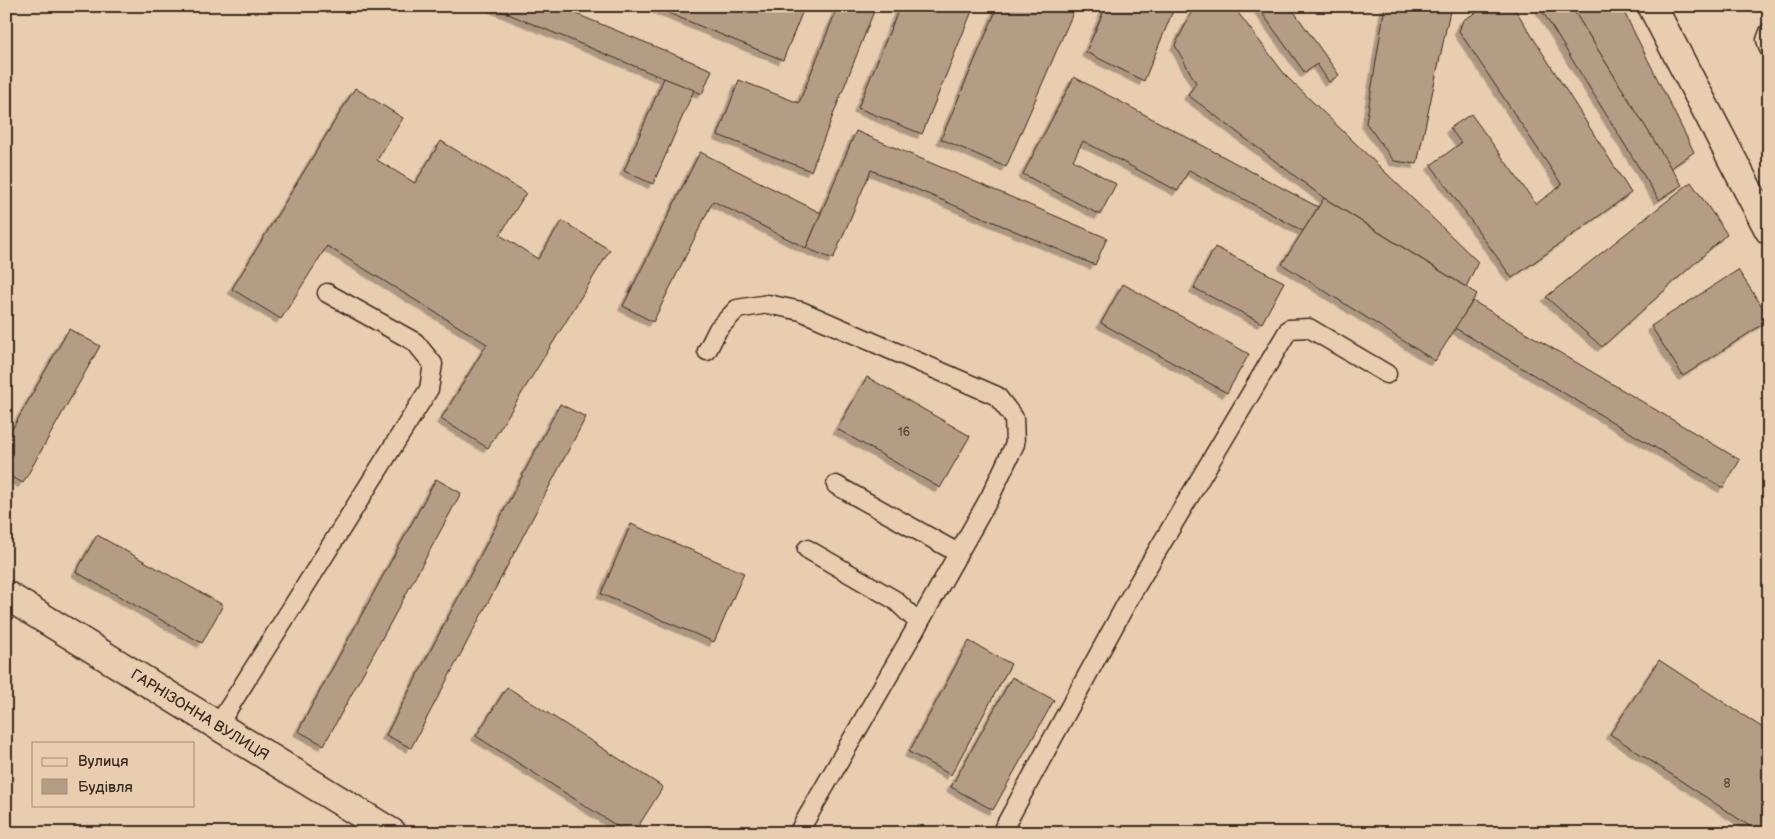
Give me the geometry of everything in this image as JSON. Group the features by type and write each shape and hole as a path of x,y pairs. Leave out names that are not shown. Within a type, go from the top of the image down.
{"street":[{"path":"1652,6 1769,230"},
{"name":"ГАРНІЗОННА ВУЛИЦЯ","path":"6,595 392,833"}],"lane":[{"path":"1769,32 1766,40 1769,49"},
{"path":"218,725 429,389 433,364 415,342 327,293"},
{"path":"707,351 718,329 737,309 768,304 802,311 997,396 1014,418 1015,444 990,496 798,833"},
{"path":"1001,833 1131,595 1289,329 1310,328 1387,374"},
{"path":"836,484 958,553"},
{"path":"807,549 895,600 919,623"}],"building":[{"path":"489,6 557,6 712,70 702,94"},
{"path":"651,6 801,6 804,8 783,60"},
{"path":"838,6 876,6 811,171 718,135 739,80 799,103"},
{"path":"900,6 974,6 922,134 858,108"},
{"path":"998,6 1076,6 1006,167 941,139"},
{"path":"1106,6 1175,6 1144,81 1086,52"},
{"path":"1195,6 1233,6 1286,76 1478,262 1466,287 1324,198 1188,95 1196,83 1175,45"},
{"path":"1257,6 1290,6 1339,75 1329,82 1317,64 1305,73"},
{"path":"1385,6 1451,6 1417,164 1394,161 1366,123"},
{"path":"1488,6 1513,6 1631,193 1512,278 1431,165 1461,143 1450,128 1471,114 1536,204 1562,185 1459,31 1463,20"},
{"path":"1539,6 1571,6 1682,185 1659,200"},
{"path":"1571,6 1621,6 1694,152 1671,168"},
{"path":"1074,77 1318,207 1303,231 1189,170 1178,191 1083,141 1073,160 1116,184 1100,215 1023,174"},
{"path":"664,78 694,90 653,184 624,171"},
{"path":"355,88 403,118 377,160 415,183 441,141 526,193 500,235 538,259 562,221 610,250 488,448 441,419 487,344 327,246 281,319 232,289"},
{"path":"856,131 1107,238 1095,265 871,170 833,259 806,248"},
{"path":"700,152 821,213 806,248 713,201 653,322 623,306"},
{"path":"1691,182 1727,234 1602,347 1546,297"},
{"path":"1324,198 1477,294 1435,361 1282,264"},
{"path":"1215,247 1284,282 1262,323 1194,288"},
{"path":"1738,270 1769,317 1769,320 1683,376 1651,326"},
{"path":"1123,284 1249,354 1227,393 1101,323"},
{"path":"1473,301 1740,460 1723,488 1455,328"},
{"path":"69,329 100,346 23,483 6,474 6,440"},
{"path":"867,377 970,436 940,488 837,429"},
{"path":"560,404 586,417 411,748 386,735"},
{"path":"436,479 461,493 324,745 298,731"},
{"path":"631,524 744,573 714,642 601,594"},
{"path":"97,535 223,605 202,643 76,572"},
{"path":"969,641 1011,664 951,775 909,752"},
{"path":"1659,660 1769,732 1769,833 1760,833 1610,734"},
{"path":"1012,677 1054,700 993,810 951,787"},
{"path":"507,687 663,787 634,833 628,833 476,736"}]}
